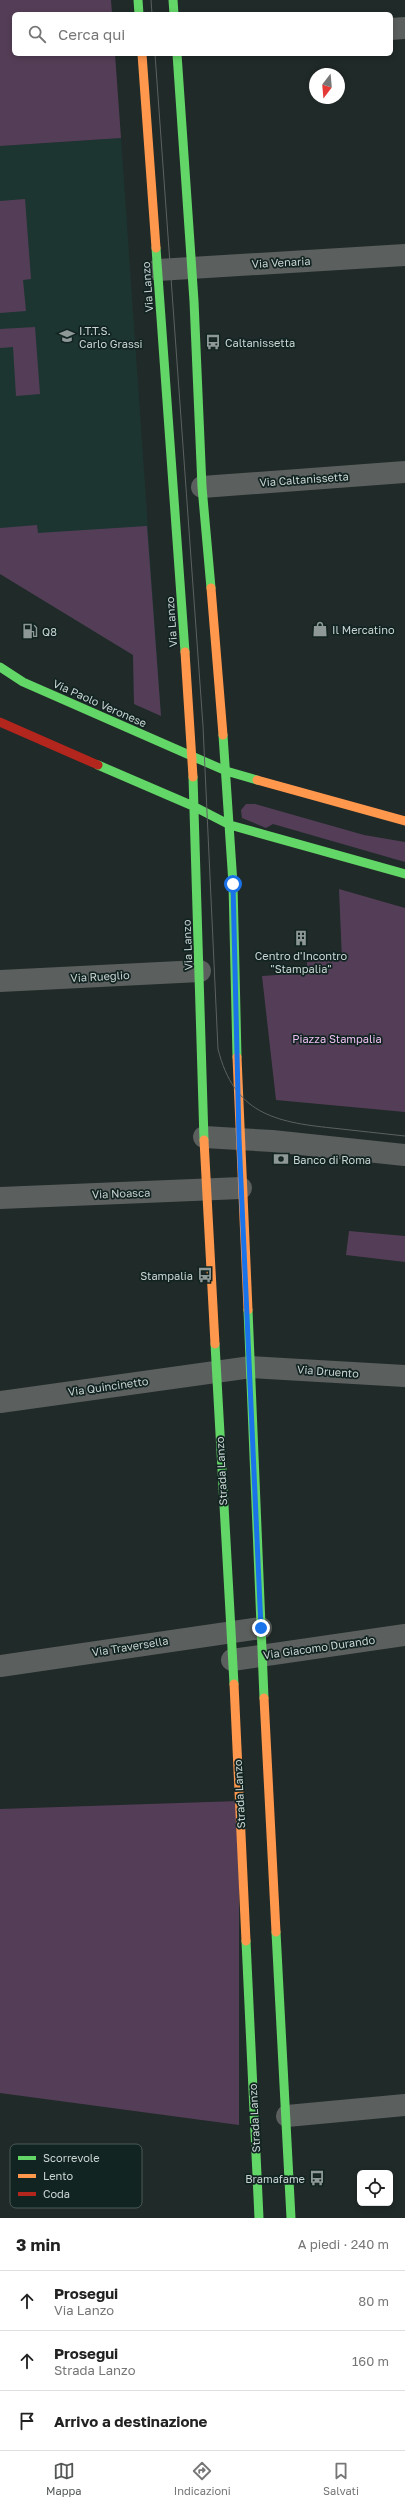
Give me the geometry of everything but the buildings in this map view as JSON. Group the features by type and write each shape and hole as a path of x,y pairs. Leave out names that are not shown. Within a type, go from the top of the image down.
{"street":[{"path":"138,0 139,12"},
{"path":"174,0 174,12"},
{"path":"393,29 405,28"},
{"name":"Via Lanzo","path":"142,56 192,757 207,1189"},
{"path":"177,56 192,268 202,486 230,825 241,1188 262,1656 287,2116 291,2218"},
{"name":"Via Venaria","path":"158,270 405,255"},
{"name":"Via Caltanissetta","path":"202,486 405,472"},
{"name":"Via Paolo Veronese","path":"0,666 23,682 192,757"},
{"path":"0,722 193,806 230,825 405,874"},
{"path":"192,757 226,771 405,821"},
{"name":"Via Rueglio","path":"0,981 200,972"},
{"path":"204,1137 239,1138 405,1154"},
{"name":"Via Noasca","path":"0,1198 241,1188"},
{"name":"Strada Lanzo","path":"207,1189 231,1631 259,2218"},
{"path":"216,1371 250,1367"},
{"name":"Via Druento","path":"250,1367 405,1376"},
{"name":"Via Quincinetto","path":"0,1402 216,1371"},
{"name":"Via Traversella","path":"0,1666 231,1631 261,1628"},
{"name":"Via Giacomo Durando","path":"232,1660 405,1635"},
{"path":"287,2116 405,2105"}],"shaded area":[{"name":"I.T.T.S. Carlo Grassi","path":"121,138 161,716 134,704 133,655 0,574 0,146"}],"green space":[{"path":"0,0 111,0 112,12 12,12 12,56 115,56 121,138 0,146"},
{"path":"25,199 31,279 23,280 26,311 0,313 0,201"},
{"path":"35,327 40,394 16,396 13,347 0,348 0,329"},
{"path":"37,525 38,533 147,526 161,716 134,704 133,655 0,574 0,528"},
{"path":"246,804 255,804 364,835 405,842 405,862 273,824 266,828 242,818 241,810"},
{"name":"Piazza Stampalia","path":"339,889 405,908 405,1112 276,1100 262,976 307,973 307,962 342,960"},
{"path":"349,1231 405,1236 405,1262 346,1255"},
{"path":"239,1801 239,2125 0,2093 0,1809"}],"tram line":[{"path":"151,0 152,12"},
{"path":"155,56 203,726 218,1049 225,1071 234,1088 246,1101 259,1110 275,1117 311,1126 405,1136"}],"traffic: fast":[{"path":"138,0 139,12"},
{"path":"173,0 174,12"},
{"path":"177,56 194,301 202,487 211,588"},
{"path":"156,248 185,652"},
{"path":"0,667 23,682 226,771 257,780"},
{"path":"223,735 233,884 237,1057"},
{"path":"98,765 193,806 230,825 405,874"},
{"path":"193,777 204,1140"},
{"path":"248,1310 264,1698"},
{"path":"215,1344 234,1684"},
{"path":"276,1932 291,2218"},
{"path":"246,1941 259,2218"}],"traffic: slow":[{"path":"142,56 156,248"},
{"path":"211,588 223,735"},
{"path":"185,652 193,777"},
{"path":"257,780 405,821"},
{"path":"237,1057 248,1310"},
{"path":"204,1140 215,1344"},
{"path":"234,1684 246,1941"},
{"path":"264,1698 276,1932"}],"traffic: jam":[{"path":"0,722 98,765"}],"place":[{"name":"I.T.T.S. Carlo Grassi","path":"67,336"},
{"name":"Caltanissetta","path":"213,342"},
{"name":"Il Mercatino","path":"320,629"},
{"name":"Q8","path":"30,631"},
{"name":"Centro d'Incontro \"Stampalia\"","path":"301,938"},
{"name":"Banco di Roma","path":"281,1159"},
{"name":"Stampalia","path":"205,1275"},
{"name":"Bramafame","path":"317,2178"}],"route":[{"path":"233,884 239,1138 252,1395 261,1628"}]}
